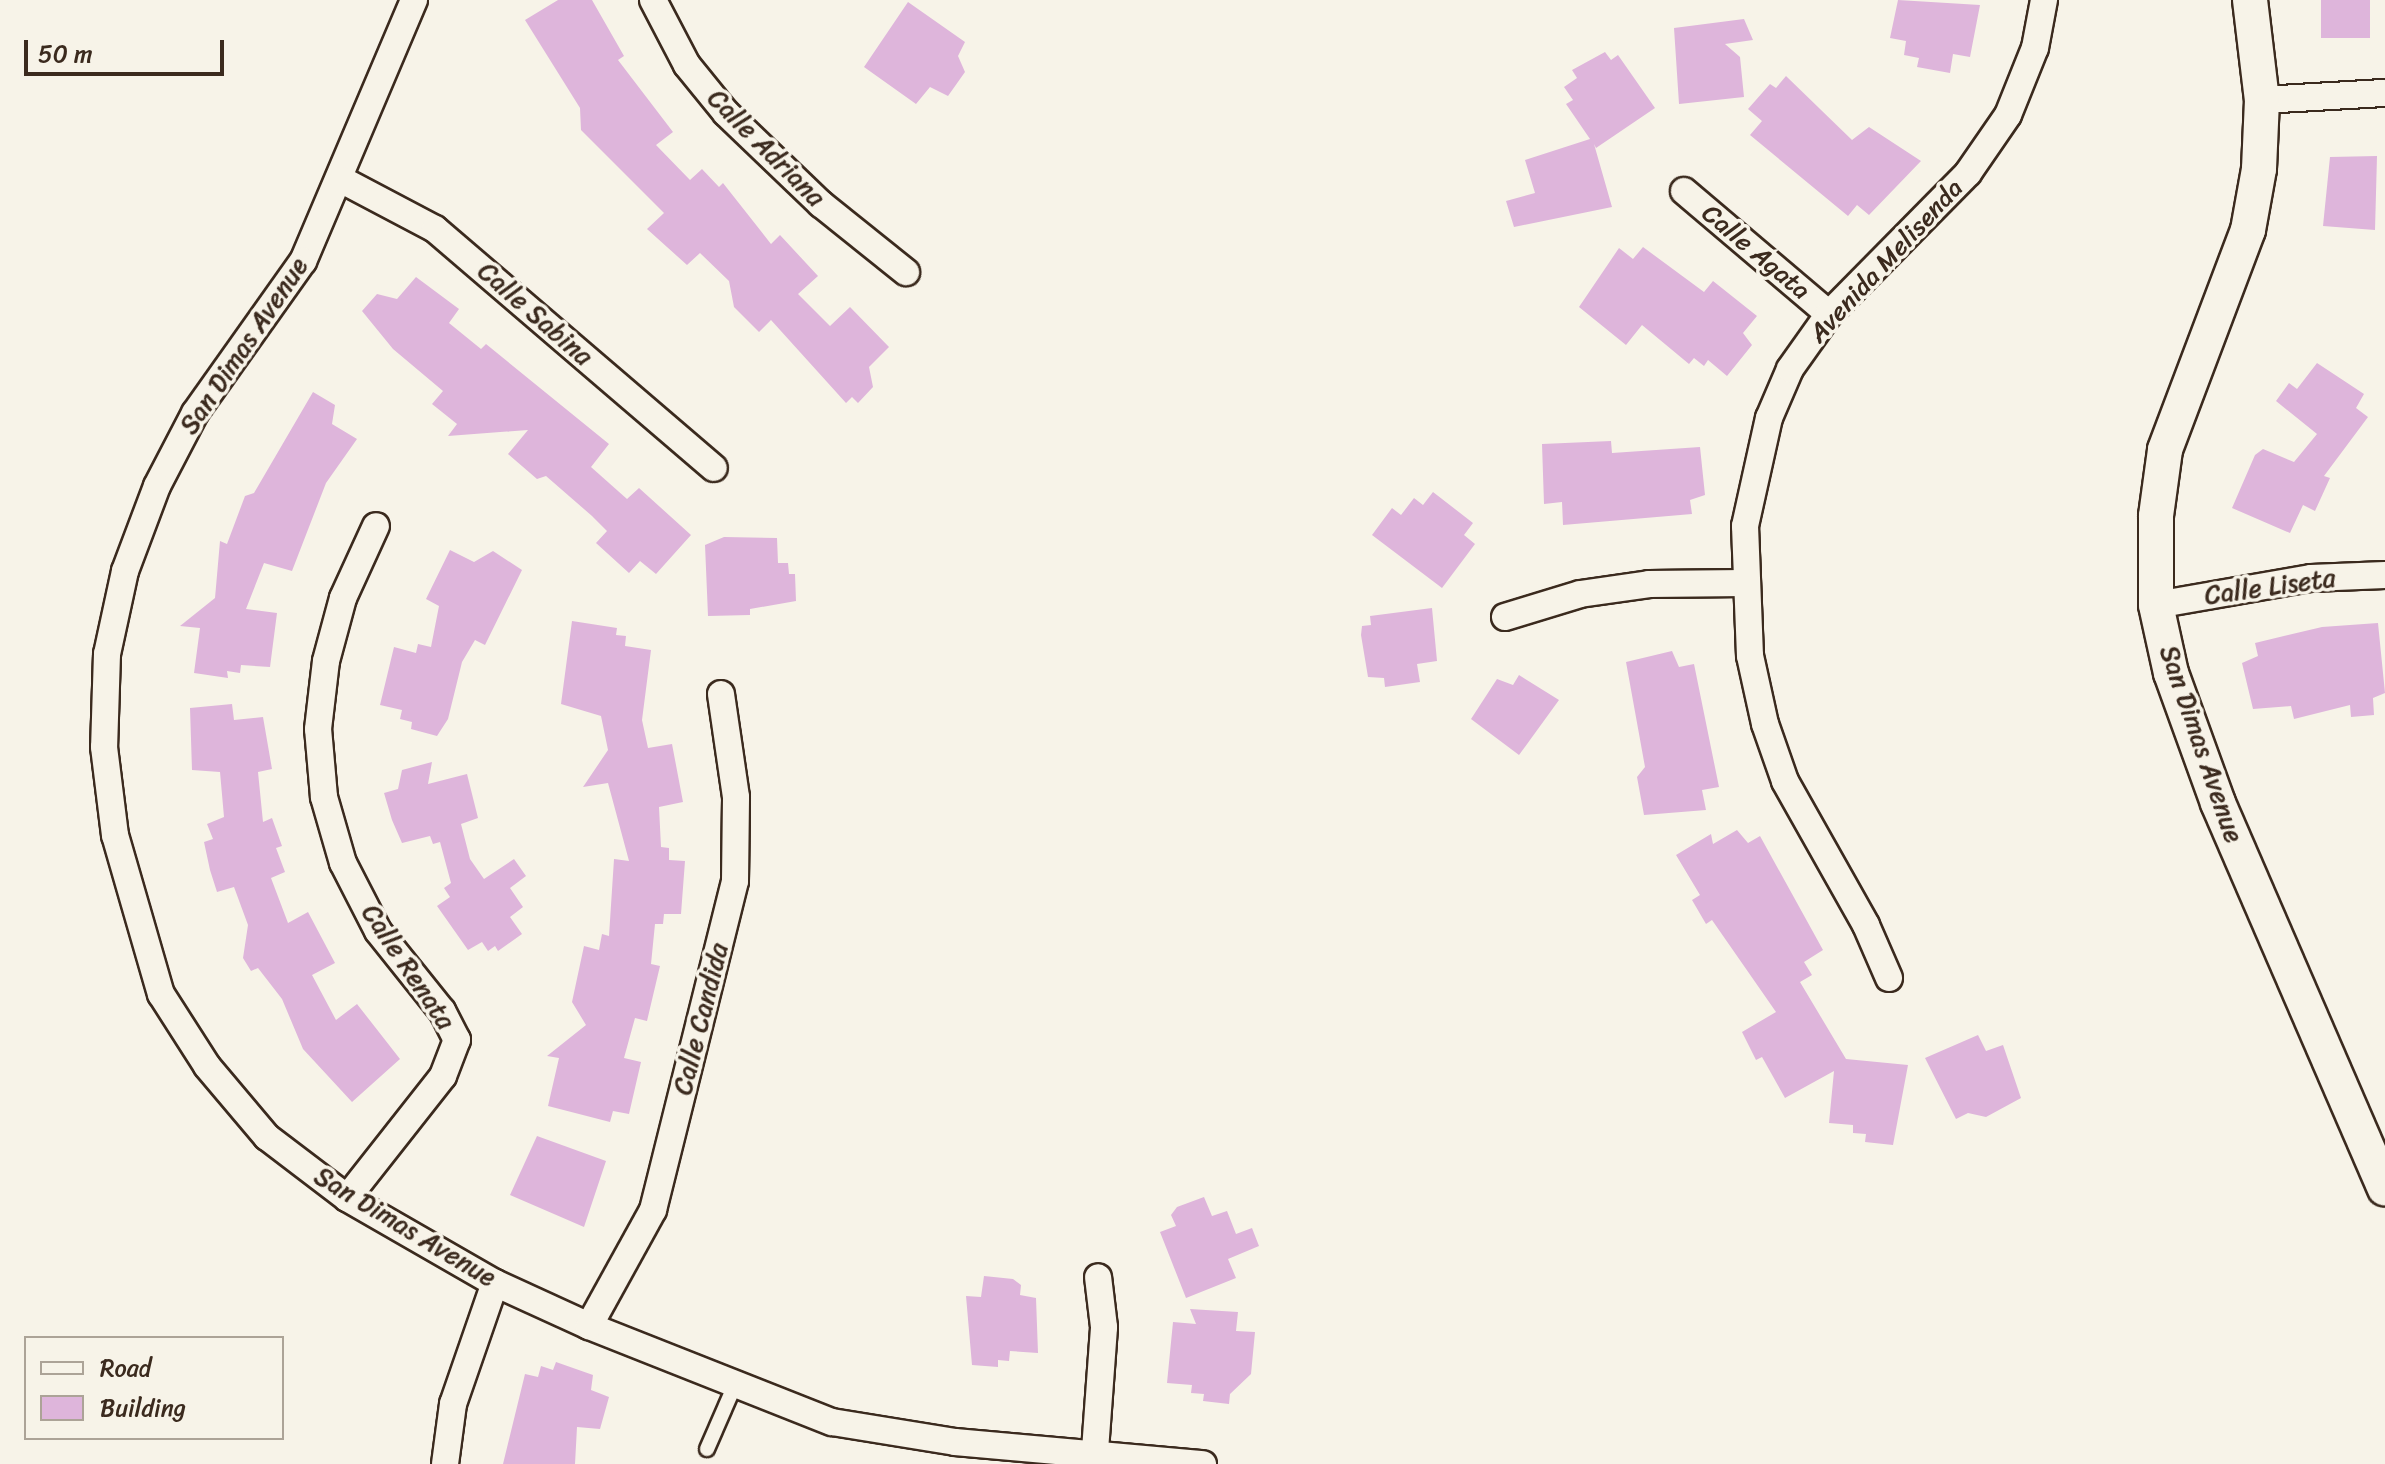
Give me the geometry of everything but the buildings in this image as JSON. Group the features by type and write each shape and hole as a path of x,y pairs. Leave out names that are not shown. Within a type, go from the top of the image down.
{"street":[{"name":"San Dimas Avenue","path":"414,0 376,81 342,180 303,261 195,413 157,486 125,571 107,654 104,747 115,835 161,994 207,1066 267,1137 347,1198 495,1283 589,1326 734,1387 832,1422 955,1442 1095,1458 1203,1464"},
{"name":"Calle Adriana","path":"653,0 687,65 726,113 830,213 906,272"},
{"name":"Avenida Melisenda","path":"1889,978 1775,752 1750,656 1745,526 1769,418 1790,369 1829,314 1968,173 2008,115 2035,48 2044,0"},
{"name":"San Dimas Avenue","path":"2250,0 2262,100 2248,230 2165,450 2156,516 2156,605 2171,673 2218,803 2385,1188"},
{"path":"2262,100 2385,93"},
{"name":"Calle Sabina","path":"342,180 435,229 714,468"},
{"name":"Calle Agata","path":"1684,191 1829,314"},
{"name":"Calle Renata","path":"347,1198 443,1076 457,1040 442,1011 378,931 343,863 324,797 318,729 326,661 343,598 376,526"},
{"name":"Calle Liseta","path":"2156,605 2311,578 2385,575"},
{"path":"1505,617 1580,594 1649,584 1745,583"},
{"name":"Calle Candida","path":"589,1326 653,1210 735,881 736,797 721,694"},
{"path":"1095,1458 1104,1327 1098,1277"},
{"path":"445,1464 453,1404 495,1283"}],"lane":[{"path":"707,1449 734,1387"}]}
